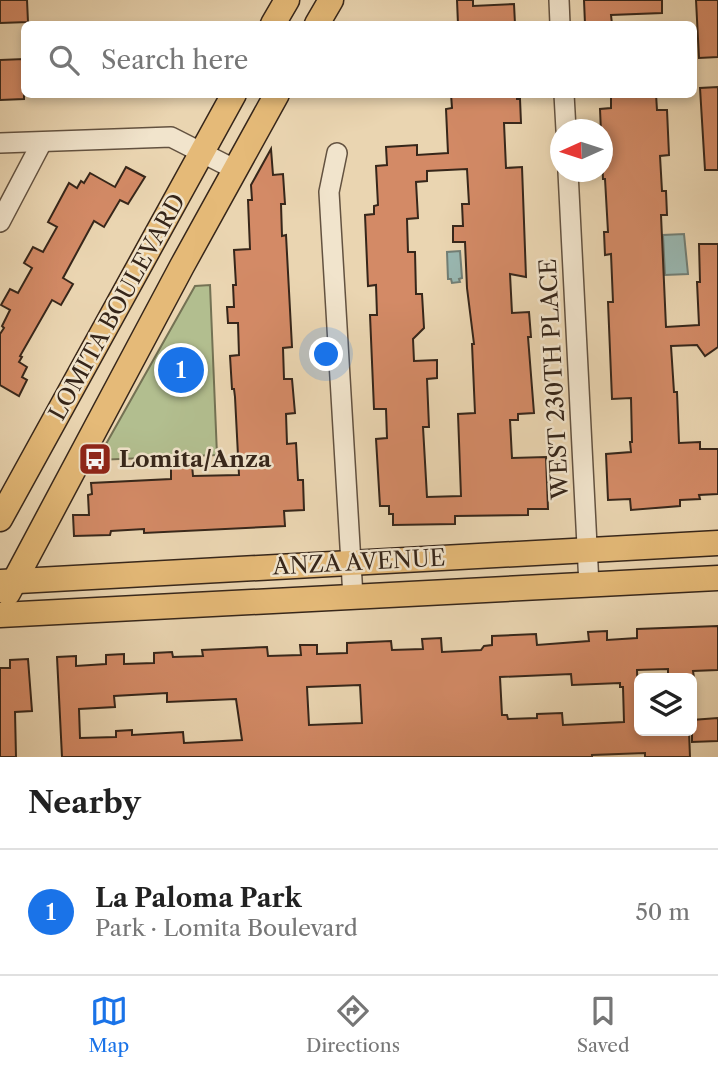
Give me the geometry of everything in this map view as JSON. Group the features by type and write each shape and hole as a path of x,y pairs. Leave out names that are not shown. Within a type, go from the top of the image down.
{"main road":[{"path":"275,21 287,0"},
{"path":"319,21 331,0"},
{"name":"LOMITA BOULEVARD","path":"0,519 232,98"},
{"name":"LOMITA BOULEVARD","path":"0,606 8,581 275,98"},
{"name":"ANZA AVENUE","path":"8,581 718,543"},
{"name":"ANZA AVENUE","path":"0,615 718,578"}],"street":[{"path":"559,0 560,21"},
{"path":"564,98 565,119"},
{"path":"0,144 171,137 236,170"},
{"path":"0,222 43,142"},
{"path":"337,153 329,192 353,597"},
{"name":"WEST 230TH PLACE","path":"569,182 590,584"}],"green space":[{"path":"210,285 217,455 97,460 195,286"}],"water":[{"path":"684,234 688,274 665,275 663,235"},
{"path":"460,251 462,278 459,279 460,282 452,283 451,279 448,279 447,252"}],"building":[{"path":"0,0 27,0 28,21 0,23"},
{"path":"457,0 473,0 473,6 514,4 515,21 458,21"},
{"path":"584,0 662,0 662,13 611,15 612,21 585,21"},
{"path":"696,0 718,0 718,57 699,58"},
{"path":"21,59 21,98 24,99 0,100 0,60"},
{"path":"718,87 718,170 705,170 700,88"},
{"path":"451,98 520,99 521,123 504,123 506,168 522,167 526,277 510,274 512,313 529,312 531,337 528,337 534,413 518,414 518,420 510,420 512,458 546,457 548,509 528,509 528,515 455,516 455,524 393,525 393,514 389,514 389,506 380,506 376,439 387,438 386,409 374,409 370,315 377,315 376,285 368,286 365,215 374,214 374,206 378,205 376,166 387,165 386,147 417,145 417,155 448,153 446,109 452,108","holes":["467,169 469,204 462,204 463,226 453,226 453,242 465,242 474,344 475,413 458,414 461,496 427,497 423,427 429,427 427,379 437,378 437,360 414,361 413,339 424,328 422,294 416,294 415,252 408,252 407,219 418,218 416,182 427,181 427,171"]},
{"path":"611,98 656,98 657,110 667,110 669,155 660,156 662,191 666,191 667,215 661,215 666,327 699,325 699,244 718,244 718,347 705,356 697,345 671,346 674,392 677,392 679,443 700,442 700,449 718,449 718,494 699,495 700,499 680,500 680,506 631,510 630,499 608,500 606,454 631,452 632,442 631,398 612,399 608,302 613,302 611,254 605,255 604,232 608,232 605,182 613,182 613,119 600,119 600,109 611,108"},
{"path":"271,149 273,175 283,174 285,204 281,204 282,236 286,235 292,347 283,348 284,379 292,379 295,413 286,414 287,444 296,443 298,480 303,480 304,510 284,511 285,526 144,533 144,529 111,531 110,535 74,536 73,515 89,515 88,495 92,494 91,483 171,479 171,466 192,465 193,476 239,475 230,356 239,355 238,323 228,323 227,307 234,307 234,250 250,249 248,200 252,200 251,185"},
{"path":"126,167 145,177 128,204 120,200 104,227 94,221 63,278 73,284 61,305 52,300 20,356 22,357 19,362 27,367 22,377 27,380 19,396 0,385 0,334 10,310 1,305 10,289 18,293 32,268 24,263 33,247 43,252 57,227 48,222 69,183 77,188 90,173 115,187"},
{"path":"718,626 718,670 668,673 668,669 637,670 637,673 634,673 634,736 689,736 690,757 645,757 645,753 592,757 62,757 57,657 76,656 76,666 106,664 106,655 124,654 124,664 154,663 154,653 172,652 173,657 203,656 202,650 267,647 268,656 301,655 300,645 317,645 317,654 347,653 347,643 391,641 392,650 423,649 422,639 441,638 442,652 481,650 484,646 492,645 492,636 536,634 537,645 589,641 588,632 607,631 607,640 637,638 637,629","holes":["571,674 572,685 620,683 620,687 623,687 624,722 563,725 562,713 537,714 537,718 508,719 507,715 502,715 500,677","360,685 362,723 309,725 307,687","167,693 167,702 236,699 242,740 184,743 183,732 132,735 132,730 116,731 116,737 80,738 79,709 115,707 114,696"]},
{"path":"28,659 32,711 15,712 16,757 0,757 0,668 10,668 10,660"},
{"path":"718,718 718,741 692,742 692,736 697,736 697,720"}],"place":[{"name":"La Paloma Park","path":"181,370"},
{"name":"Lomita/Anza","path":"95,459"}]}
